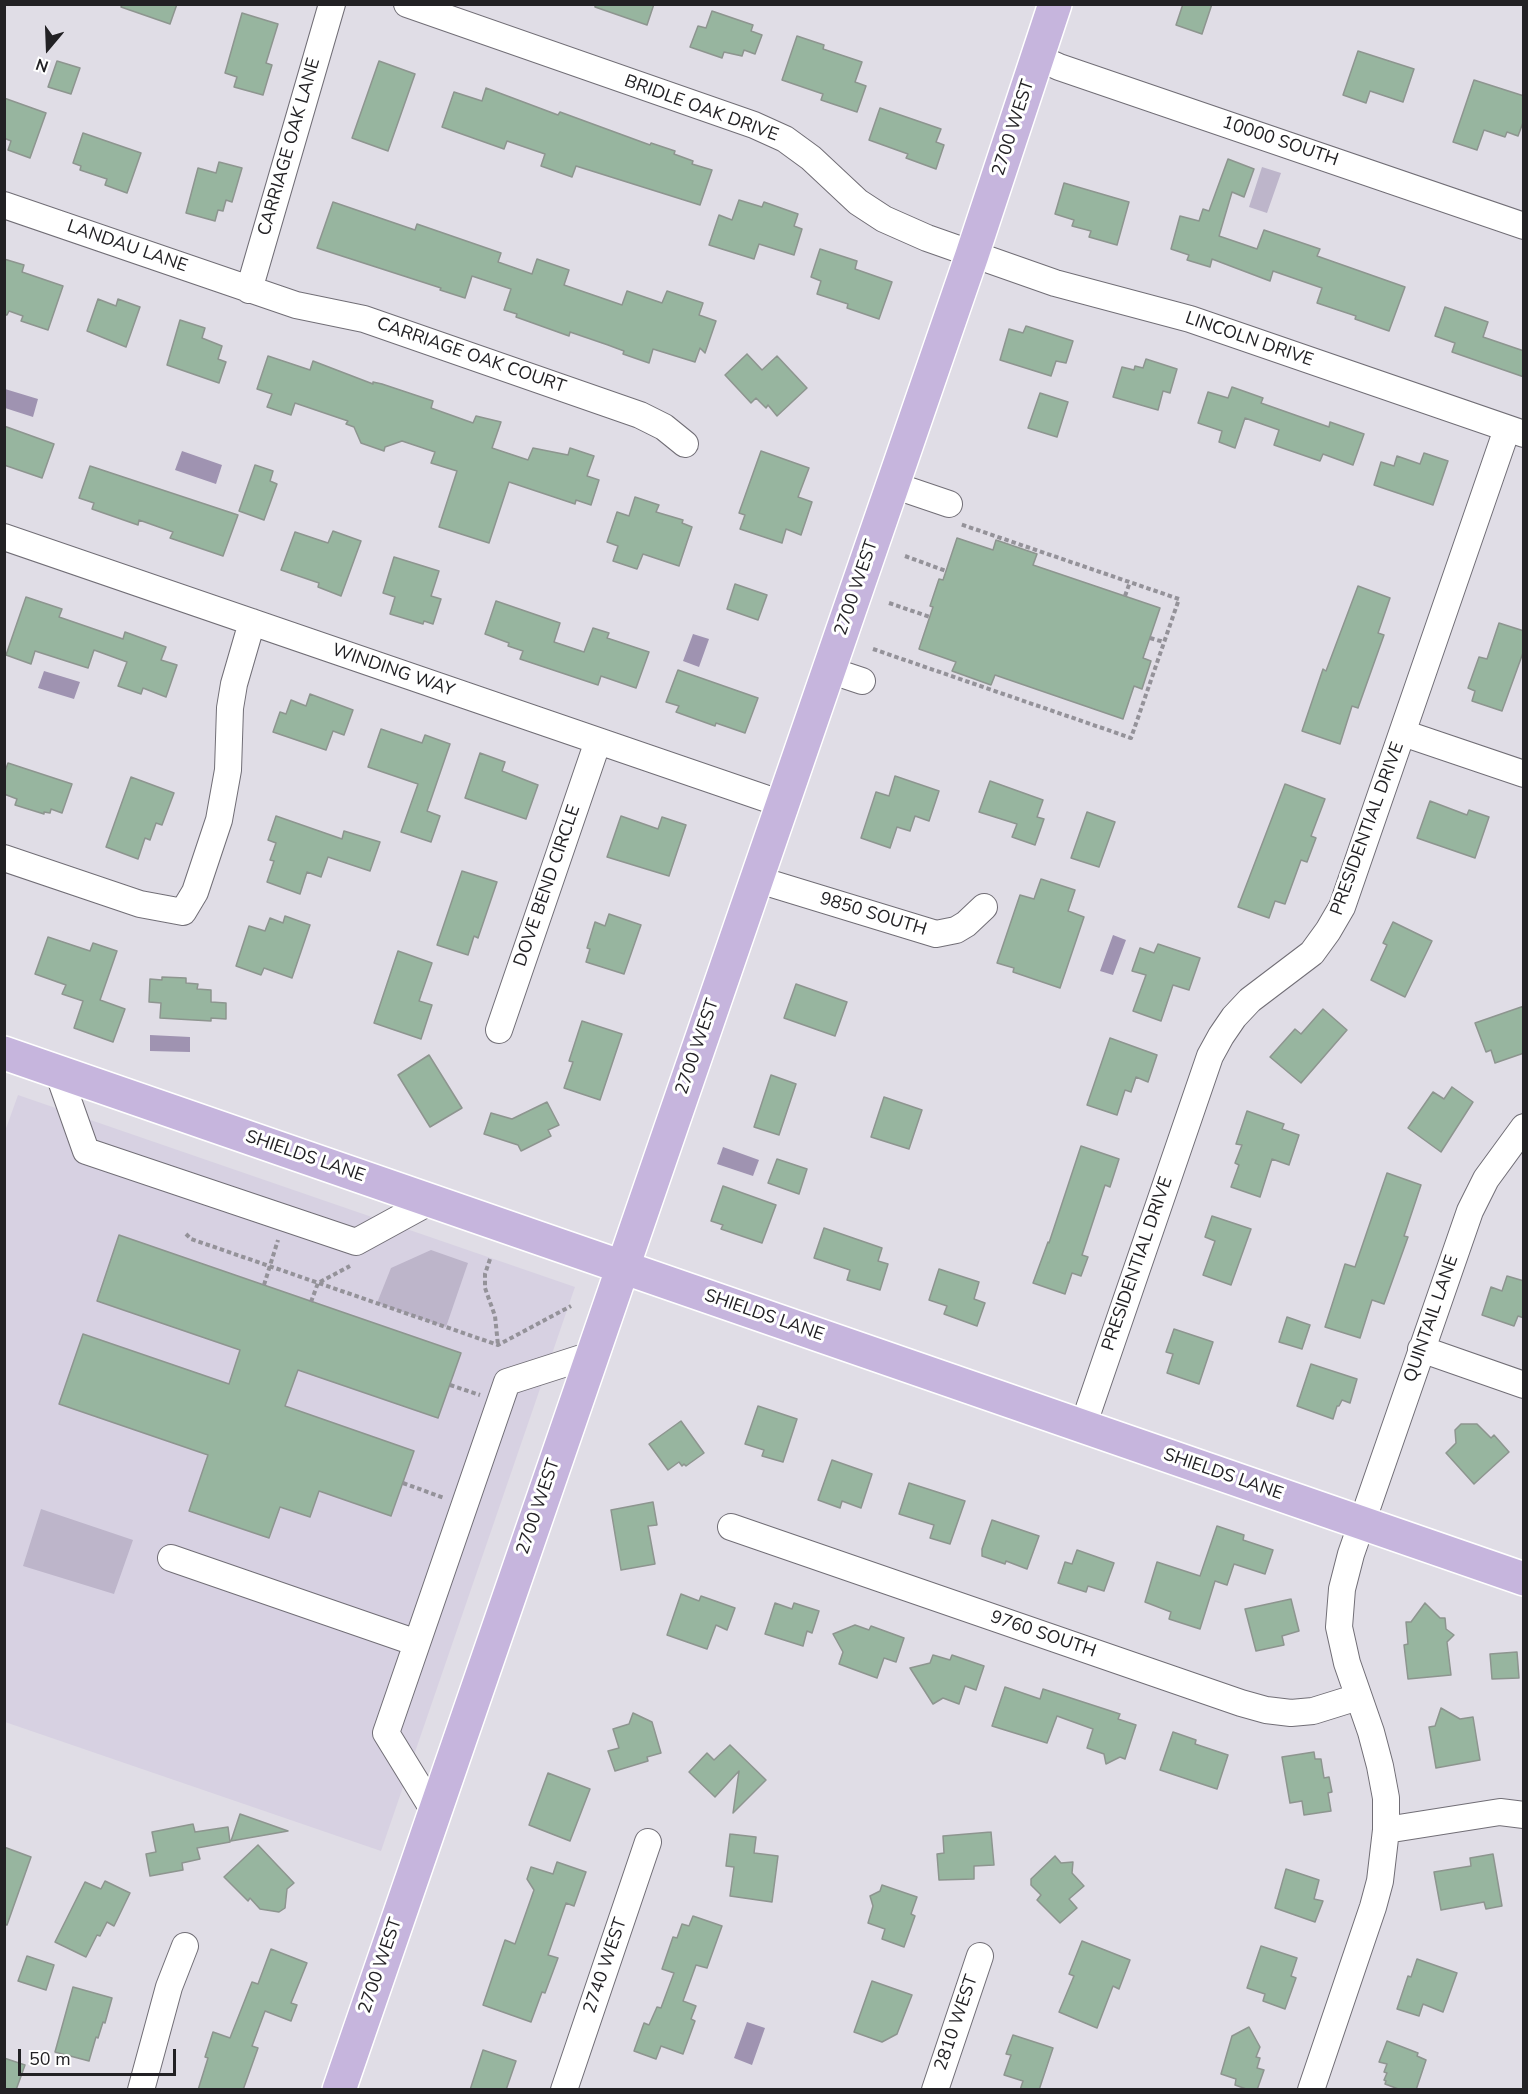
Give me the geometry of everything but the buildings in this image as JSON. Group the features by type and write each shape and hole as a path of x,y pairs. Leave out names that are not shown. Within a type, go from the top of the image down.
{"main road":[{"name":"2700 WEST","path":"339,2090 972,255 1054,4"},
{"name":"SHIELDS LANE","path":"4,1053 1524,1579"}],"street":[{"name":"CARRIAGE OAK LANE","path":"249,290 332,4"},
{"name":"BRIDLE OAK DRIVE","path":"407,4 754,125 785,139 811,158 858,202 884,219 910,232 972,255"},
{"name":"10000 SOUTH","path":"1037,57 1059,67 1524,226"},
{"name":"LANDAU LANE","path":"4,205 249,290"},
{"name":"LINCOLN DRIVE","path":"972,255 1065,286 1190,319 1516,431"},
{"name":"CARRIAGE OAK COURT","path":"249,290 296,305 364,319 640,415 664,427 685,444"},
{"name":"PRESIDENTIAL DRIVE","path":"1083,1426 1210,1056 1234,1017 1250,1000 1312,953 1342,908 1403,733 1516,431"},
{"path":"893,485 951,513"},
{"name":"WINDING WAY","path":"4,537 782,804"},
{"path":"4,858 140,904 183,912 195,892 220,812 228,770 230,708 234,684 252,622"},
{"path":"829,670 862,681"},
{"path":"1403,733 1524,774"},
{"name":"DOVE BEND CIRCLE","path":"499,1030 598,741"},
{"name":"9850 SOUTH","path":"756,879 936,934 956,930 984,907"},
{"path":"58,1072 86,1151 356,1242 431,1201"},
{"name":"QUINTAIL LANE","path":"1311,2090 1374,1907 1380,1881 1386,1830 1386,1798 1380,1766 1371,1732 1347,1663 1339,1627 1342,1589 1361,1523 1463,1228 1477,1194 1524,1126"},
{"path":"1421,1349 1524,1385"},
{"path":"434,1811 386,1733 507,1382 591,1354"},
{"name":"9760 SOUTH","path":"731,1527 1266,1710 1291,1713 1313,1711 1358,1697"},
{"path":"171,1558 417,1643"},
{"path":"1386,1830 1500,1812 1524,1815"},
{"name":"2740 WEST","path":"564,2090 648,1842"},
{"path":"141,2090 170,1987 185,1946"},
{"name":"2810 WEST","path":"935,2090 980,1956"}],"path":[{"path":"873,649 971,680 1131,738 1149,676 1179,599 1017,545 951,513"},
{"path":"905,556 946,571"},
{"path":"1125,596 1130,582"},
{"path":"889,603 930,617"},
{"path":"1150,638 1164,642"},
{"path":"186,1234 191,1239 498,1345 571,1306"},
{"path":"264,1285 278,1240"},
{"path":"490,1259 485,1274 485,1288 495,1316 498,1345"},
{"path":"311,1302 318,1282 350,1266"},
{"path":"450,1385 481,1395"},
{"path":"403,1483 445,1498"}],"shaded area":[{"path":"1262,167 1281,173 1267,213 1249,207"},
{"path":"5,389 38,399 33,417 5,408"},
{"path":"182,451 222,465 216,484 175,470"},
{"path":"693,634 709,639 699,667 683,661"},
{"path":"44,671 80,682 74,699 38,688"},
{"path":"1113,935 1126,940 1113,975 1100,971"},
{"path":"150,1035 190,1037 190,1052 150,1051"},
{"path":"18,1095 575,1287 381,1851 5,1722 4,1134"},
{"path":"723,1147 759,1160 753,1176 717,1164"},
{"path":"431,1250 468,1263 446,1327 377,1303 391,1268"},
{"path":"41,1509 133,1540 114,1594 23,1566"},
{"path":"747,2022 765,2028 752,2065 734,2058"}]}
